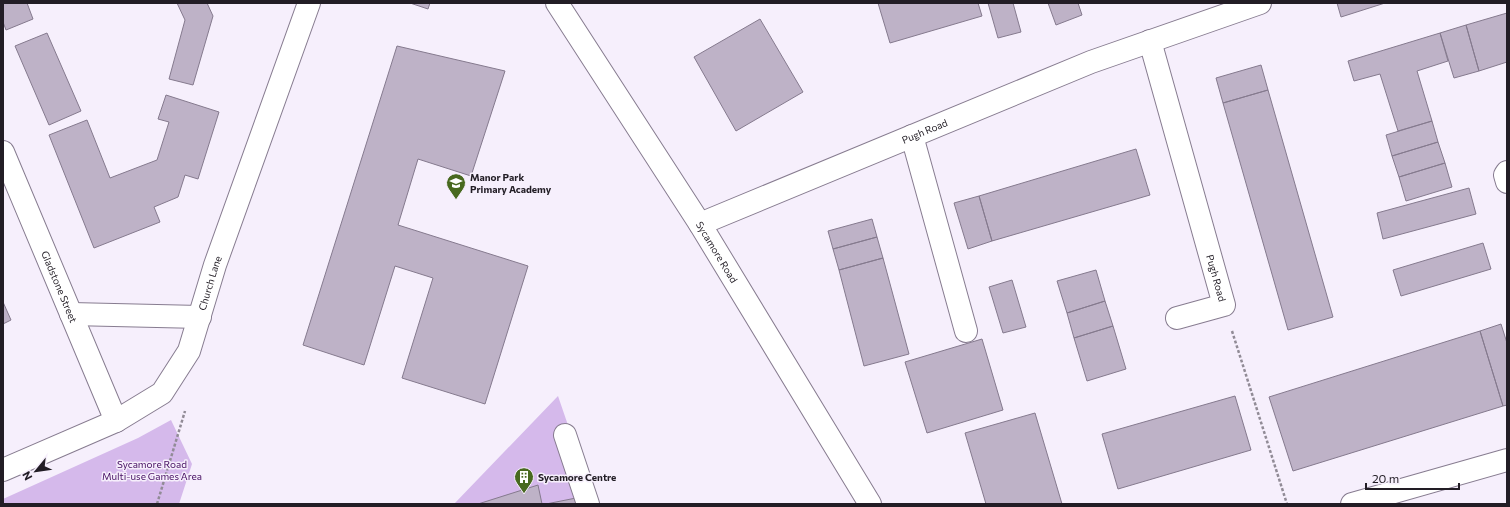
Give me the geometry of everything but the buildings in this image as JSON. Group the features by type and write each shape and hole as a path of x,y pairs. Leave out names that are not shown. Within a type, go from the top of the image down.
{"street":[{"name":"Church Lane","path":"3,470 116,421 162,392 190,351 215,265 309,3"},
{"name":"Sycamore Road","path":"558,3 700,224 870,504"},
{"name":"Pugh Road","path":"700,224 1091,62 1260,3"},
{"name":"Pugh Road","path":"1150,41 1224,305 1177,318"},
{"path":"912,136 966,331"},
{"name":"Gladstone Street","path":"3,152 116,421"},
{"path":"1507,172 1505,175 1507,182"},
{"path":"71,314 200,317"},
{"path":"565,435 588,504"},
{"path":"1352,504 1507,460"}],"path":[{"path":"1224,305 1287,504"},
{"path":"157,504 185,410"}],"green space":[{"path":"558,396 595,504 454,504"},
{"name":"Sycamore Road Multi-use Games Area","path":"171,420 192,464 179,504 3,504 3,499 138,438"}],"place":[{"name":"Manor Park Primary Academy","path":"456,200"},
{"name":"Sycamore Centre","path":"524,494"}]}
